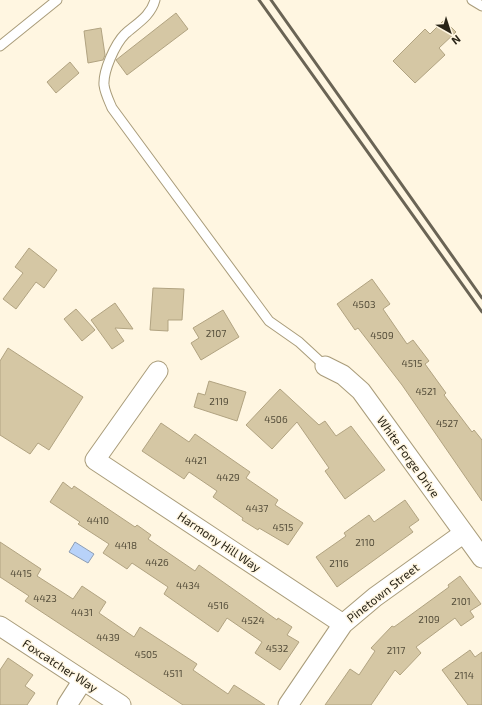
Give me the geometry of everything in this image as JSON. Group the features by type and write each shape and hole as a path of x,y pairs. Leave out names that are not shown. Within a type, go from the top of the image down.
{"street":[{"name":"White Forge Drive","path":"325,366 343,374 360,392 482,558"},
{"name":"Harmony Hill Way","path":"158,371 96,460 343,624"},
{"name":"Pinetown Street","path":"288,705 343,624 375,596 464,533"},
{"name":"Foxcatcher Way","path":"0,626 121,705"},
{"path":"67,705 83,680"}],"lane":[{"path":"0,46 57,0"},
{"path":"155,0 144,19 124,35 116,44 104,84 112,108 269,321 300,342 325,366"},
{"path":"472,0 482,6"}],"water":[{"path":"75,542 94,554 88,563 69,552"}],"building":[{"path":"176,13 188,29 127,75 116,60"},
{"path":"444,20 456,32 439,48 445,55 415,83 393,61 425,29 430,34"},
{"path":"101,28 105,55 103,60 88,63 84,31"},
{"path":"70,62 79,73 56,93 47,82"},
{"path":"29,248 57,270 44,288 36,282 16,309 3,299 23,273 15,267"},
{"path":"372,279 390,304 383,309 407,344 413,340 429,361 425,364 446,393 444,395 472,432 474,430 482,440 482,501 402,385 358,328 355,330 337,304"},
{"path":"153,288 184,289 182,320 168,320 168,331 150,330"},
{"path":"115,303 133,329 115,328 124,341 112,349 91,320"},
{"path":"76,309 95,330 82,341 64,319"},
{"path":"223,310 239,337 201,360 191,343 199,338 193,328"},
{"path":"8,348 83,397 49,450 38,443 30,454 0,435 0,361"},
{"path":"209,381 246,392 237,421 194,407 198,393 205,395"},
{"path":"280,389 319,425 325,421 336,436 351,426 385,470 345,499 325,471 329,468 297,422 272,449 246,425"},
{"path":"161,423 189,442 195,434 250,472 246,478 278,500 275,505 303,523 288,545 242,520 243,518 213,497 217,491 189,472 184,479 142,451"},
{"path":"63,482 72,489 74,486 135,527 137,525 151,535 148,539 195,571 199,565 277,620 278,618 292,627 287,635 299,642 280,670 255,653 262,642 227,618 218,632 164,594 168,587 132,563 127,569 103,553 109,544 78,524 80,522 50,502"},
{"path":"405,500 419,520 409,527 413,532 337,587 316,557 346,536 344,533 369,515 374,522"},
{"path":"0,542 41,569 37,576 73,599 82,586 106,602 99,613 134,637 140,627 197,664 193,670 228,694 234,685 265,705 183,705 25,601 29,596 0,577"},
{"path":"460,576 481,604 470,611 474,617 461,626 455,618 416,647 421,653 400,675 395,670 371,705 325,705 350,669 359,675 375,651 371,648 392,626 394,627 449,587 448,585"},
{"path":"470,650 475,657 482,652 482,705 468,705 442,670"},
{"path":"8,658 33,675 25,686 35,693 27,705 0,705 0,670"}],"railway":[{"path":"259,0 482,312"},
{"path":"271,0 482,298"}]}
